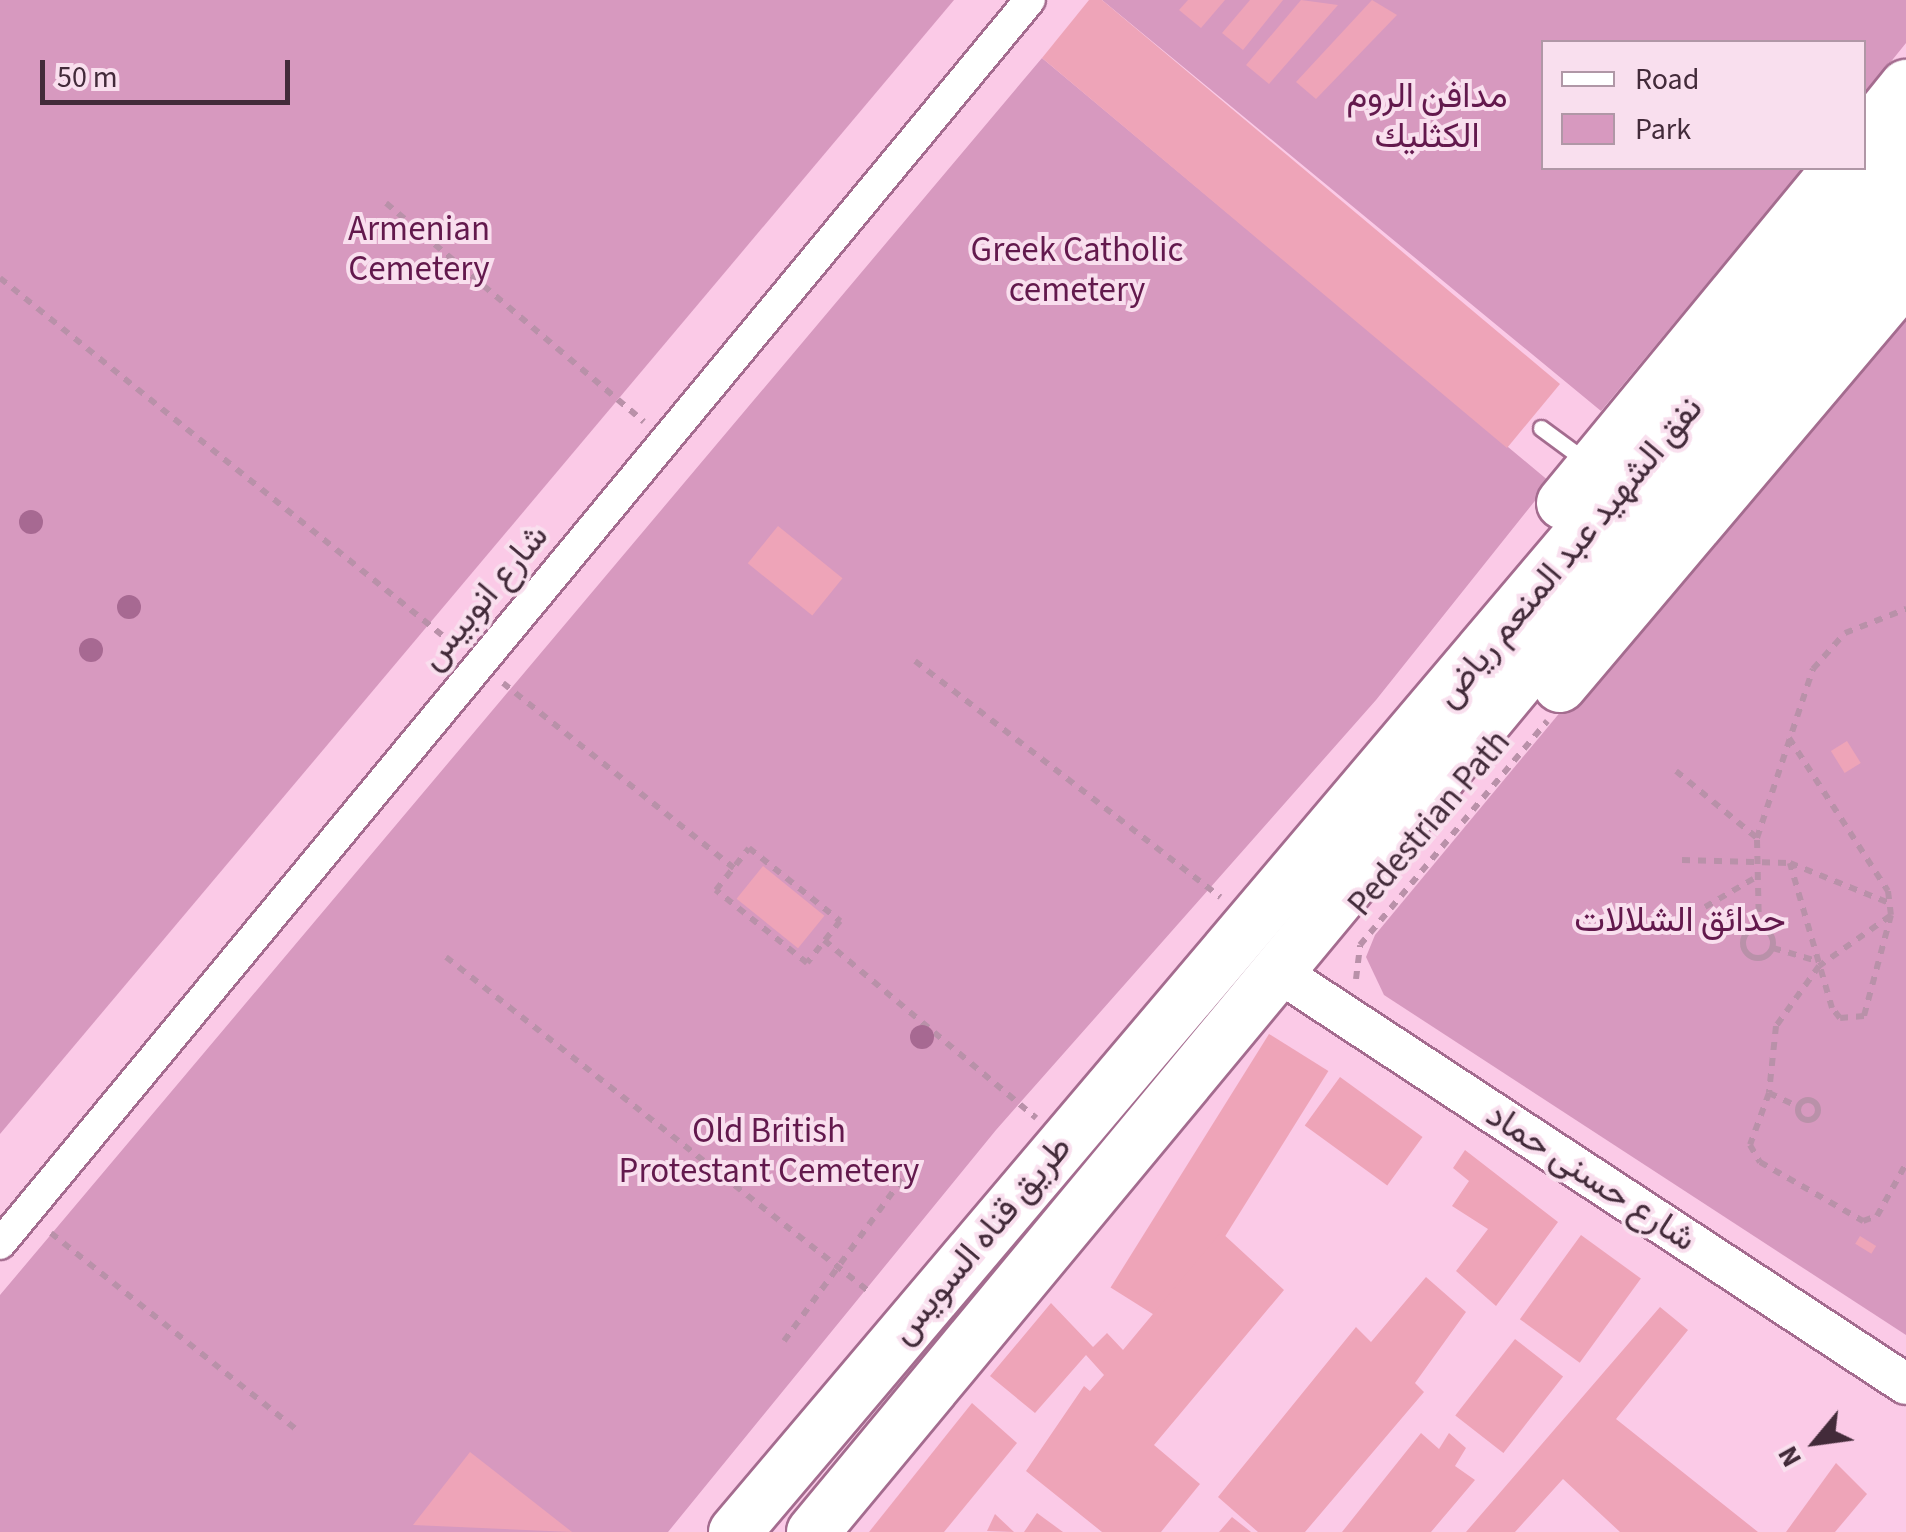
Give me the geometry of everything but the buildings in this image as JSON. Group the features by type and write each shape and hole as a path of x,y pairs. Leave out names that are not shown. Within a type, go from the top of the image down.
{"highway":[{"path":"1866,136 1906,86"},
{"name":"نفق الشهيد عبد المنعم رياض","path":"1231,929 1331,838 1906,150"},
{"path":"1231,929 1594,466 1837,170"},
{"name":"نفق الشهيد عبد المنعم رياض","path":"1282,965 1906,214"},
{"path":"1282,965 1327,945 1370,912 1906,277"},
{"name":"طريق قناه السويس","path":"735,1532 1064,1141 1231,929"},
{"name":"طريق قناه السويس","path":"813,1532 1282,965"}],"main road":[{"name":"شارع حسنى حماد","path":"1282,965 1906,1384"}],"street":[{"name":"شارع انوبيس","path":"0,1244 1030,0"}],"lane":[{"path":"1541,428 1594,466"}],"path":[{"path":"386,203 664,438"},
{"path":"0,278 734,868"},
{"path":"1818,963 1772,948 1759,928 1752,862 1757,838 1789,738 1827,647 1906,609"},
{"path":"915,660 1231,929"},
{"name":"Pedestrian Path","path":"1368,990 1354,975 1354,954 1550,716"},
{"path":"1789,738 1890,903 1891,915 1864,1016 1835,1013 1790,863"},
{"path":"1676,771 1757,838"},
{"path":"750,848 840,920 824,940 807,962 716,890 750,848"},
{"path":"1682,860 1790,863 1890,903"},
{"path":"1705,908 1754,879"},
{"path":"1891,915 1818,963 1776,1026 1769,1093 1750,1146 1754,1158 1856,1220 1877,1216 1906,1164"},
{"path":"1759,928 1743,941 1748,955 1762,958 1772,948"},
{"path":"824,940 1064,1141"},
{"path":"446,957 867,1290"},
{"path":"1769,1093 1799,1106"},
{"path":"784,1341 906,1174"},
{"path":"52,1233 298,1430"}],"green space":[{"name":"Armenian Cemetery","path":"0,0 954,0 0,1134"},
{"name":"مدافن الروم الكثليك","path":"1102,0 1906,0 1906,43 1866,93 1866,40 1541,40 1541,170 1801,170 1601,411"},
{"path":"1042,58 1550,482 1376,700 996,1130 668,1532 0,1532 0,1295"},
{"name":"حدائق الشلالات","path":"1906,296 1906,1335 1384,995 1366,957 1375,935"}],"park label":[{"name":"Greek Catholic cemetery","path":"1077,270"},
{"name":"Old British Protestant Cemetery","path":"769,1151"}]}
